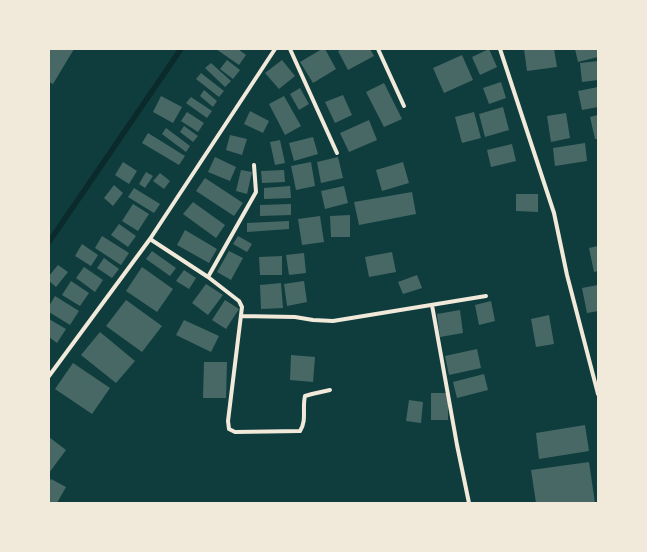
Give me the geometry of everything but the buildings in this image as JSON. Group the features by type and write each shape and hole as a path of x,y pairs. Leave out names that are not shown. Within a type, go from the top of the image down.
{"street":[{"path":"49,376 150,239 274,49"},
{"path":"290,49 337,153"},
{"path":"378,49 404,106"},
{"path":"500,49 554,213 567,275 598,394"},
{"path":"208,276 256,192 254,165"},
{"path":"150,239 208,276 241,303 242,307 228,421 229,429 235,432 300,431 304,426 303,403 305,396 330,390"},
{"path":"241,316 295,317 329,321 486,296"},
{"path":"432,305 469,503"}],"waterway":[{"path":"49,242 181,49"}]}
